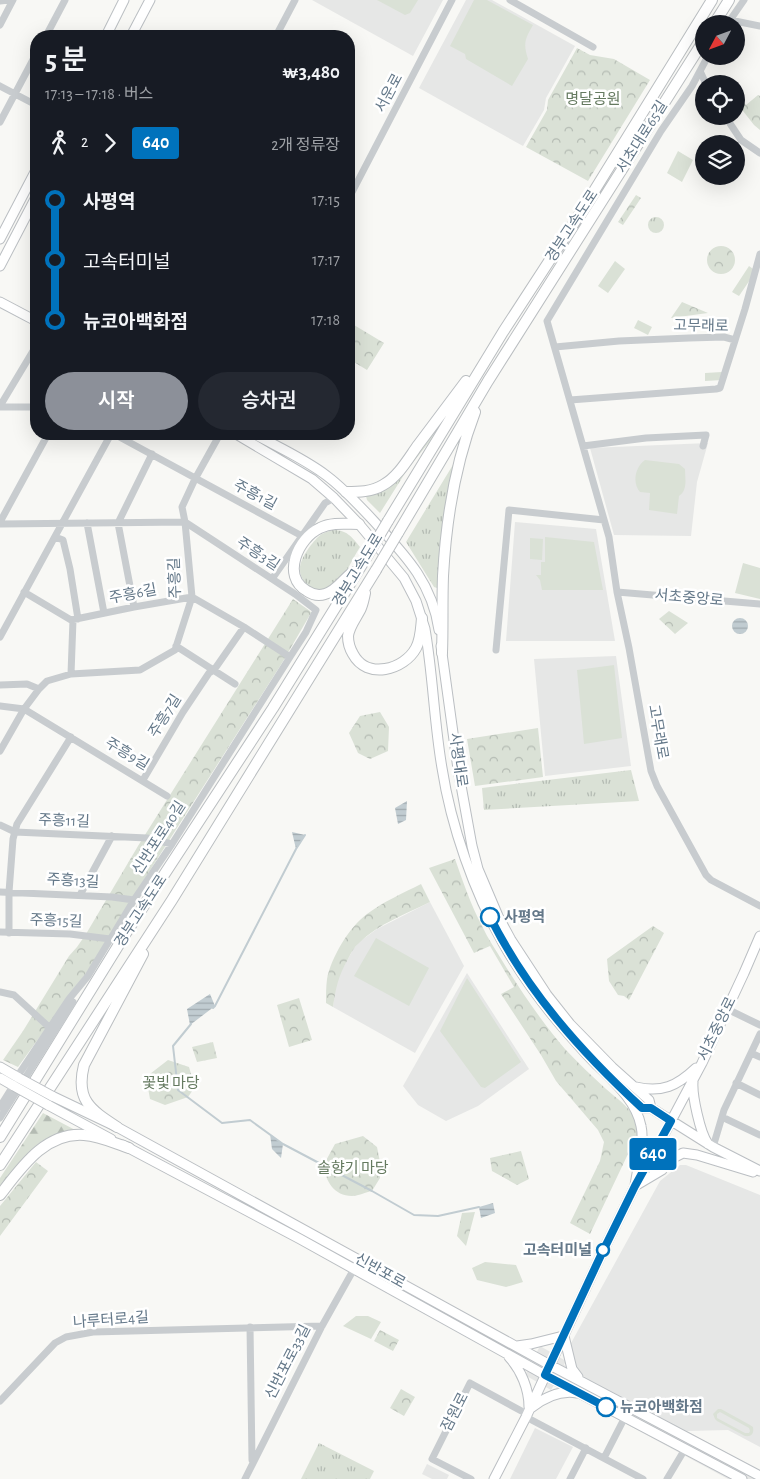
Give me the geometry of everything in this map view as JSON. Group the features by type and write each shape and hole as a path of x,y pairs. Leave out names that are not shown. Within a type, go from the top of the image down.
{"highway":[{"name":"경부고속도로","path":"0,1137 126,932 273,708 503,332 584,209 712,0"},
{"path":"720,15 729,0"},
{"name":"경부고속도로","path":"0,1165 172,900 367,585 488,381 695,54"},
{"path":"346,492 372,490 382,486 391,479 503,332"},
{"path":"442,653 443,576 454,484 469,429 488,381"},
{"path":"359,524 334,524 322,527 316,531 307,539 295,557 294,571 296,580 303,588 312,594 319,595 334,590 364,562"},
{"path":"367,585 362,606 348,636 352,654 364,666 378,670 388,669 406,660 417,646 420,638 422,618"},
{"path":"117,1127 94,1112 87,1104 82,1090 82,1071 172,900"},
{"path":"0,1195 29,1159 44,1146 68,1136 82,1135 98,1138 129,1148"}],"main road":[{"path":"109,30 124,0"},
{"path":"134,30 150,0"},
{"path":"0,238 30,181"},
{"path":"0,266 30,208"},
{"path":"0,302 30,318"},
{"path":"246,440 312,479 334,498 359,524 404,578 416,601 428,643 441,766 446,793 462,849 485,908 512,958 549,1011 593,1061 621,1089 636,1111 642,1128 642,1138 635,1186"},
{"name":"사평대로","path":"265,440 326,474 346,492 403,552 420,576 435,609 468,826 478,869 490,898 511,940 547,995 570,1024 649,1100 651,1108"},
{"name":"서초중앙로","path":"671,1121 702,1063 760,936"},
{"path":"606,1074 615,1076 628,1088 633,1086 655,1090 674,1085 685,1079 702,1063"},
{"name":"신반포로","path":"0,1067 16,1082"},
{"path":"694,1077 693,1090 702,1132 704,1139 711,1147"},
{"name":"신반포로","path":"0,1078 16,1082 50,1100 129,1148 354,1269 545,1375 742,1479"},
{"name":"사평대로","path":"621,1089 642,1108 651,1108 711,1147 760,1172"},
{"name":"신반포로","path":"50,1100 117,1127 516,1346 760,1476"},
{"path":"494,1479 635,1186 671,1121"},
{"path":"635,1186 662,1170 666,1163 683,1153 760,1172"},
{"path":"516,1346 564,1336"},
{"path":"564,1336 573,1370 578,1377 591,1386"},
{"path":"502,1351 513,1361 521,1374 528,1396 527,1413"},
{"path":"527,1413 542,1400 558,1394 569,1392 582,1394"}],"street":[{"path":"0,1 11,0 0,25"},
{"path":"49,30 65,0"},
{"path":"279,30 295,0"},
{"name":"서운로","path":"355,186 452,0"},
{"path":"510,0 593,47"},
{"path":"734,15 744,0"},
{"path":"745,24 760,26"},
{"name":"서초대로65길","path":"547,321 661,131 692,86 704,65"},
{"path":"0,122 30,66"},
{"path":"0,86 30,102"},
{"path":"731,125 741,140 760,153"},
{"path":"735,340 760,254"},
{"name":"고무래로","path":"547,321 609,538 617,592 629,648 648,758 654,779 706,875 711,880 760,906"},
{"name":"고무래로","path":"555,347 619,341 689,338 724,337 735,340 720,388 570,400"},
{"path":"0,407 30,356"},
{"path":"0,407 30,407"},
{"path":"583,446 646,438 706,435 702,446"},
{"path":"45,440 0,523 185,522"},
{"path":"1,633 109,440"},
{"name":"주흥1길","path":"124,440 302,536"},
{"name":"주흥길","path":"176,646 192,598 182,508 195,479 217,440"},
{"path":"134,607 118,523 152,454"},
{"path":"272,579 325,503 334,498"},
{"path":"496,650 508,510 604,520"},
{"name":"주흥3길","path":"185,522 295,594 316,610"},
{"path":"87,523 104,613"},
{"path":"55,537 63,540 69,565 76,619 71,674"},
{"path":"24,592 71,620 76,619"},
{"name":"서초중앙로","path":"617,592 760,604"},
{"path":"192,598 290,657"},
{"name":"주흥6길","path":"76,619 192,598"},
{"name":"신반포로40길","path":"0,1108 50,1028 88,976 134,900 172,844 306,632 316,610"},
{"name":"주흥7길","path":"143,780 183,712 244,628"},
{"path":"0,751 24,708 39,689 53,678 71,674 140,670 175,650 176,646 235,684"},
{"path":"0,685 27,684 39,689"},
{"path":"0,706 24,708"},
{"name":"주흥9길","path":"24,708 167,796"},
{"path":"9,933 9,892 14,832 17,824 71,737"},
{"name":"주흥11길","path":"0,825 14,832 147,838 172,844"},
{"path":"80,895 112,836"},
{"name":"주흥13길","path":"0,892 80,895 134,900"},
{"name":"주흥15길","path":"0,932 70,934 110,939"},
{"path":"0,1118 88,976"},
{"path":"0,992 14,995 50,1028"},
{"path":"727,1009 760,1025"},
{"path":"711,1147 724,1110 760,1034"},
{"path":"751,1053 760,1057"},
{"path":"736,1083 760,1095"},
{"path":"722,1117 760,1135"},
{"name":"신반포로33길","path":"245,1479 322,1326 359,1260"},
{"name":"나루터로4길","path":"0,1401 55,1343 66,1337 93,1332 322,1326"},
{"path":"250,1328 252,1462"},
{"name":"잠원로","path":"471,1479 432,1459 470,1383 644,1479"},
{"path":"604,1458 625,1417"},
{"path":"570,1479 586,1448"},
{"path":"667,1479 685,1449"}],"shaded area":[{"path":"312,0 443,0 413,56"},
{"path":"466,0 492,0 575,46 546,98 544,110 523,146 419,88"},
{"path":"708,443 697,482 691,536 614,535 590,448"},
{"path":"515,522 596,529 615,641 506,641"},
{"path":"740,618 748,626 740,634 732,626"},
{"path":"616,656 631,766 545,776 534,659"},
{"path":"407,801 406,820 398,824 395,808"},
{"path":"292,832 305,835 296,849"},
{"path":"430,902 464,966 415,1053 333,1007 339,975 359,942 377,929"},
{"path":"467,973 529,1069 478,1106 446,1121 418,1105 403,1086"},
{"path":"210,994 215,1006 190,1025 187,1009"},
{"path":"270,1134 283,1144 281,1158 272,1149"},
{"path":"680,1165 686,1165 760,1195 760,1447 728,1430 687,1431 760,1471 760,1479 728,1479 554,1385 551,1390 525,1375 540,1346 566,1361 564,1365 578,1372 573,1361 570,1345 660,1181"},
{"path":"493,1203 495,1213 481,1218 479,1207"},
{"path":"535,1428 573,1447 556,1479 510,1479"},
{"path":"427,1464 449,1475 447,1479 432,1479 422,1474"}],"green space":[{"path":"377,0 418,0 410,13 405,15"},
{"path":"474,0 487,0 533,25 526,41 528,59 512,86 466,59 465,54 450,46"},
{"name":"명달공원","path":"577,48 590,55 614,59 650,80 588,181 526,147 547,110 548,100"},
{"path":"758,95 760,96 760,130 745,114 745,104 746,105"},
{"path":"678,151 693,160 682,182 667,173"},
{"path":"636,195 641,198 623,225 618,222"},
{"path":"656,217 662,219 664,225 662,231 656,233 650,231 648,225 650,219"},
{"path":"721,246 731,250 735,260 731,270 721,274 711,270 707,260 711,250"},
{"path":"615,261 625,269 608,293 598,286"},
{"path":"749,266 756,271 739,296 732,292"},
{"path":"682,302 708,313 671,318"},
{"path":"638,320 652,327 648,335 634,328"},
{"path":"355,326 384,343 367,370 355,363"},
{"path":"722,372 722,380 705,381 705,373"},
{"path":"443,419 430,441 407,470 380,513 367,500 366,496 387,488"},
{"path":"462,450 437,588 434,587 406,542"},
{"path":"645,460 679,464 685,469 685,487 679,496 677,514 649,510 650,493 640,492 635,480 639,467"},
{"path":"332,530 348,534 360,547 338,582 329,589 318,590 304,581 301,576 300,566 306,552 315,540 321,534"},
{"path":"545,537 594,542 603,590 542,590 540,580 536,575 541,575 541,562 545,562"},
{"path":"530,538 543,539 542,560 530,559"},
{"path":"743,563 760,568 760,599 735,593"},
{"path":"293,599 311,613 282,663 133,897 94,962 18,1067 3,1060 69,956 86,934 138,846"},
{"path":"669,611 688,623 675,634 659,619"},
{"path":"614,665 622,738 584,744 577,670"},
{"path":"380,712 389,727 388,751 370,759 358,753 349,733 360,716"},
{"path":"538,728 543,777 475,786 467,739"},
{"path":"631,770 639,801 484,810 482,788"},
{"path":"455,859 484,931 525,996 565,1049 626,1106 637,1124 638,1139 634,1148 627,1156 590,1234 570,1223 600,1161 604,1142 598,1130 556,1081 501,994 514,987 490,946 474,953 429,868"},
{"path":"421,884 430,902 383,925 357,945 340,977 333,1007 326,1003 329,971 347,935 367,914"},
{"path":"653,926 664,933 629,1000 624,996 618,995 609,981 607,959"},
{"path":"376,938 429,968 409,1006 354,976"},
{"path":"467,978 521,1062 485,1088 481,1087 440,1031"},
{"path":"299,998 312,1040 289,1047 277,1005"},
{"path":"213,1042 217,1058 197,1062 192,1047"},
{"name":"꽃빛 마당","path":"168,1060 189,1067 195,1087 188,1097 165,1105 150,1099 146,1077"},
{"path":"43,1113 79,1132 65,1133 42,1141 24,1157 0,1188 0,1178"},
{"name":"솔향기 마당","path":"363,1136 377,1147 380,1162 380,1178 372,1191 354,1196 340,1193 332,1187 326,1177 323,1166 335,1144"},
{"path":"521,1151 529,1179 517,1185 492,1171 490,1158"},
{"path":"36,1162 48,1171 0,1236 0,1206"},
{"path":"475,1212 466,1246 457,1236 462,1213"},
{"path":"485,1262 516,1265 523,1282 506,1287 477,1280 472,1268"},
{"path":"356,1316 368,1316 381,1322 371,1339 343,1326"},
{"path":"380,1330 399,1340 393,1351 374,1341"},
{"path":"401,1389 415,1397 404,1416 390,1408"},
{"path":"718,1409 721,1409 753,1427 753,1433 745,1436 717,1421 713,1414","holes":["720,1412 749,1428 749,1433 745,1433 717,1418 717,1414"]},
{"path":"319,1443 374,1471 370,1479 301,1479"}],"waterway":[{"path":"213,1008 305,835"},
{"path":"191,1024 173,1046 178,1090 222,1123 250,1120 283,1144 414,1215 438,1216 479,1207"}],"bus line":[{"name":"640","path":"490,917 503,943 524,976 571,1038 642,1108 651,1108 671,1121 635,1186 545,1375 606,1407"}],"place":[{"name":"사평역","path":"490,917"},
{"name":"고속터미널","path":"603,1250"},
{"name":"뉴코아백화점","path":"606,1407"}]}
